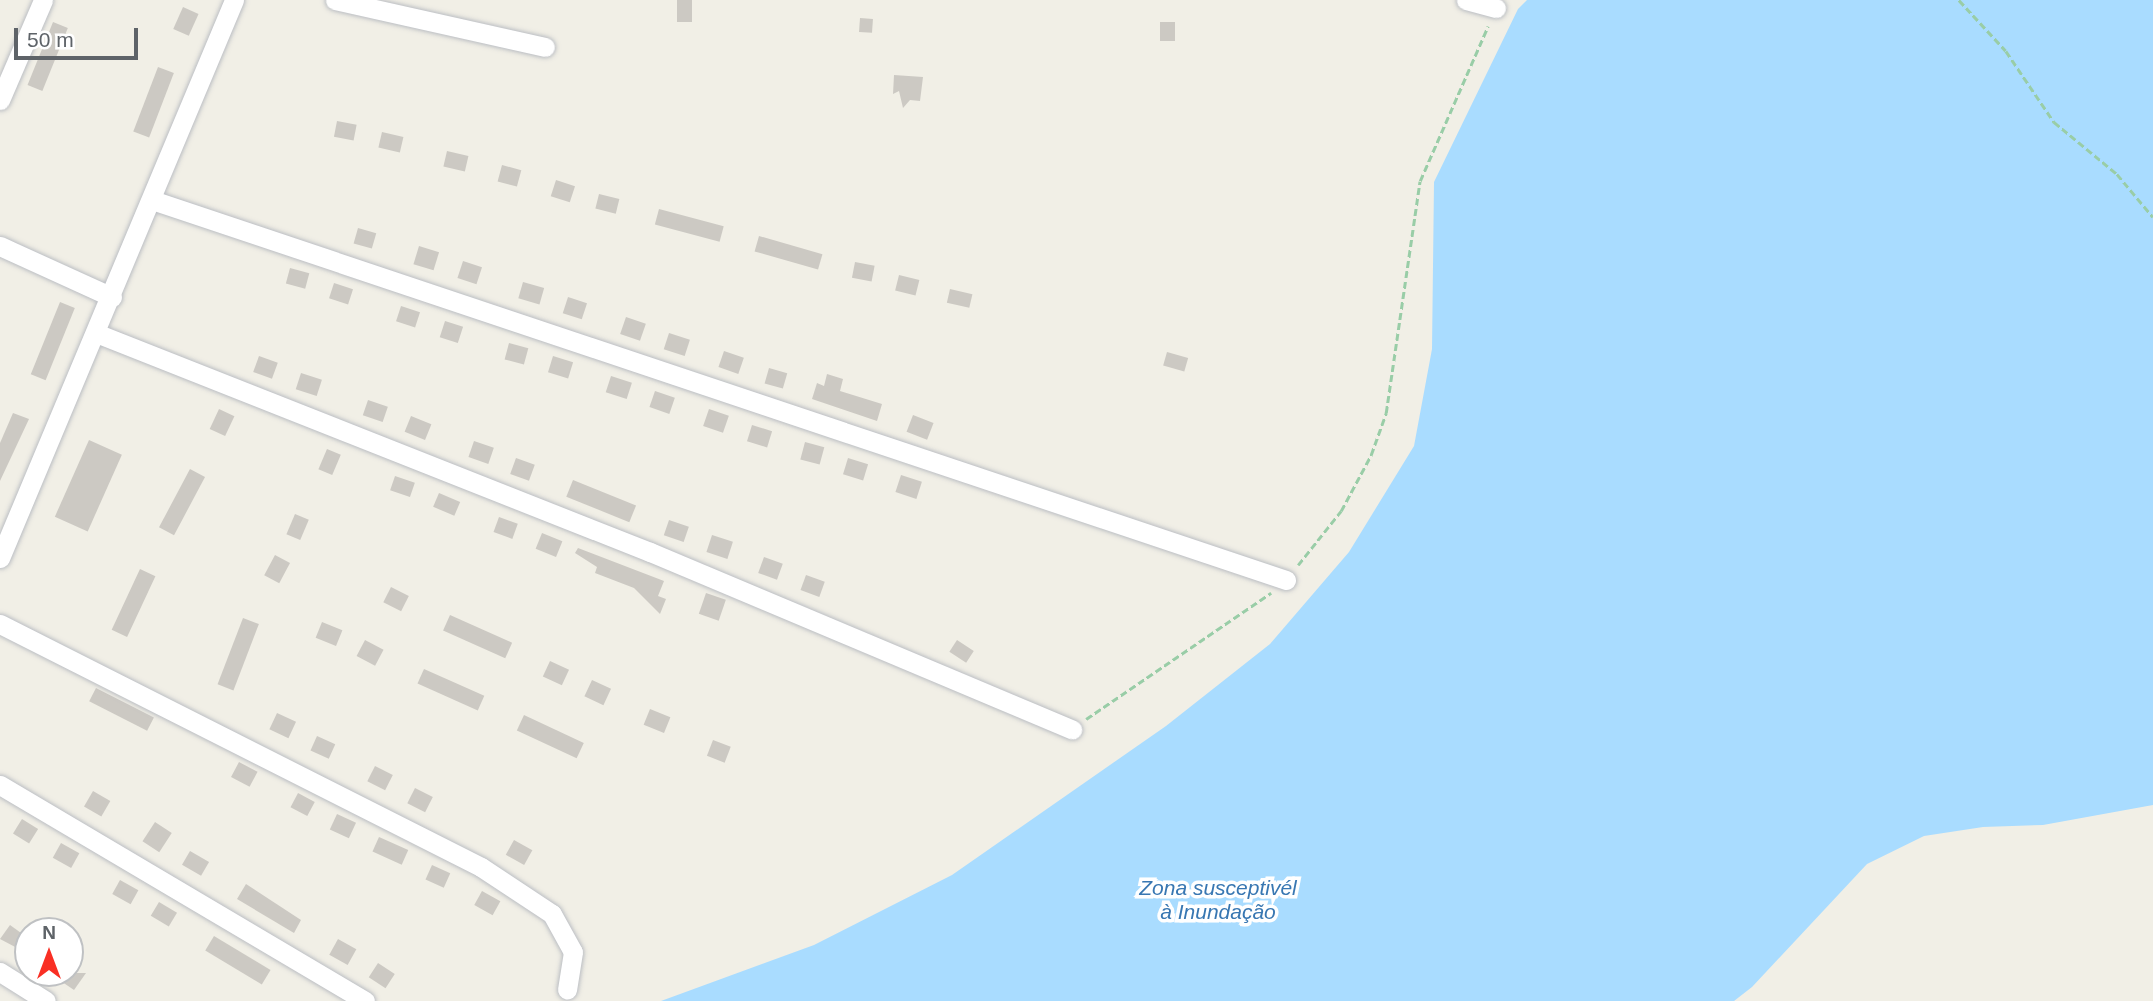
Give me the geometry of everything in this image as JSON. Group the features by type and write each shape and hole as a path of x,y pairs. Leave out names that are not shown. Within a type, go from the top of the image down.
{"lane":[{"path":"0,100 43,0"},
{"path":"0,558 112,297 234,0"},
{"path":"335,0 545,47"},
{"path":"1466,0 1496,8"},
{"path":"152,200 1286,580"},
{"path":"0,246 112,297"},
{"path":"96,333 650,552 1072,729"},
{"path":"0,624 481,867 552,914 573,951 567,990"},
{"path":"0,785 365,1001"},
{"path":"0,972 46,1001"}],"path":[{"path":"1959,0 2006,51 2054,122 2117,174 2153,217"},
{"path":"1072,729 1251,611 1286,580 1341,511 1371,454 1386,414 1420,181 1496,8"}],"water":[{"name":"Zona susceptivél à Inundação","path":"1527,0 2153,0 2153,805 2043,825 1983,827 1924,836 1867,864 1752,987 1734,1001 661,1001 814,945 952,875 1166,726 1270,644 1349,552 1414,446 1432,349 1434,182 1518,9"}],"building":[{"path":"677,0 692,0 692,22 677,22"},
{"path":"183,7 199,14 189,36 173,29"},
{"path":"860,18 873,19 872,33 859,32"},
{"path":"53,22 68,28 42,91 28,85"},
{"path":"1160,22 1175,22 1175,41 1160,41"},
{"path":"158,67 174,73 149,138 133,131"},
{"path":"894,75 923,77 920,101 910,100 903,108 899,91 893,94"},
{"path":"337,121 357,125 354,141 334,137"},
{"path":"382,132 403,137 400,153 378,148"},
{"path":"447,151 468,156 465,172 443,167"},
{"path":"502,165 521,170 517,187 498,181"},
{"path":"556,180 575,186 570,202 551,196"},
{"path":"599,194 619,199 616,214 595,209"},
{"path":"659,209 724,226 720,242 655,224"},
{"path":"358,228 376,233 372,249 354,243"},
{"path":"759,236 822,254 818,270 755,251"},
{"path":"419,246 439,252 434,270 413,264"},
{"path":"463,261 482,267 476,284 457,278"},
{"path":"855,262 875,266 872,282 852,278"},
{"path":"290,268 309,273 305,289 286,283"},
{"path":"899,275 919,280 916,296 895,291"},
{"path":"523,282 544,288 539,304 518,298"},
{"path":"334,283 353,289 348,304 329,298"},
{"path":"950,289 972,294 969,308 947,303"},
{"path":"568,297 587,303 582,319 563,313"},
{"path":"60,302 75,308 46,380 31,374"},
{"path":"401,306 420,312 415,327 396,321"},
{"path":"626,317 646,324 640,341 620,334"},
{"path":"445,321 463,327 458,343 440,337"},
{"path":"669,333 690,340 685,356 664,349"},
{"path":"509,343 528,348 524,365 505,359"},
{"path":"724,351 744,358 738,374 718,367"},
{"path":"1167,352 1188,358 1184,372 1163,365"},
{"path":"259,356 278,363 272,379 253,372"},
{"path":"553,356 573,362 568,378 548,372"},
{"path":"769,368 787,373 783,389 765,383"},
{"path":"301,373 322,380 317,396 296,389"},
{"path":"827,374 843,379 840,391 882,404 877,421 812,399 817,383 824,386"},
{"path":"611,376 632,383 627,399 606,392"},
{"path":"655,391 675,398 669,414 649,407"},
{"path":"368,400 388,407 383,422 363,415"},
{"path":"219,409 234,416 225,436 210,429"},
{"path":"709,409 729,416 723,433 703,426"},
{"path":"13,413 29,419 0,481 0,443"},
{"path":"913,415 934,423 927,440 907,432"},
{"path":"411,416 431,424 425,440 405,432"},
{"path":"752,425 772,431 767,447 747,441"},
{"path":"89,440 122,455 88,531 55,517"},
{"path":"474,441 494,448 488,464 468,457"},
{"path":"805,442 824,447 820,465 800,459"},
{"path":"327,449 341,455 332,475 318,469"},
{"path":"516,458 535,465 529,481 510,474"},
{"path":"848,458 868,464 863,480 843,474"},
{"path":"190,469 205,477 174,535 159,527"},
{"path":"901,475 922,482 916,499 895,492"},
{"path":"395,476 415,483 410,497 390,490"},
{"path":"573,480 636,505 629,522 566,497"},
{"path":"439,493 460,502 454,516 433,507"},
{"path":"295,514 309,520 300,540 286,534"},
{"path":"499,517 518,524 512,539 494,532"},
{"path":"669,520 689,527 684,542 664,535"},
{"path":"542,533 562,541 556,557 536,549"},
{"path":"712,535 733,542 727,559 706,552"},
{"path":"578,548 664,581 658,596 666,599 660,614 634,588 595,573 597,567 575,553"},
{"path":"275,555 290,563 279,583 264,575"},
{"path":"764,557 783,564 777,580 758,573"},
{"path":"140,569 155,576 127,637 112,630"},
{"path":"806,575 825,582 819,597 801,590"},
{"path":"391,587 409,596 401,611 383,602"},
{"path":"706,593 726,600 719,621 699,614"},
{"path":"450,615 512,643 505,658 443,631"},
{"path":"243,618 259,624 233,690 218,684"},
{"path":"322,622 342,630 336,646 316,638"},
{"path":"365,640 384,650 375,666 357,656"},
{"path":"957,640 974,651 966,663 949,652"},
{"path":"550,661 569,670 562,685 543,676"},
{"path":"424,669 484,696 478,710 417,684"},
{"path":"592,680 611,689 603,705 584,696"},
{"path":"96,688 154,718 147,731 89,701"},
{"path":"650,709 670,717 664,733 644,725"},
{"path":"277,713 296,722 288,738 269,729"},
{"path":"524,715 584,743 577,758 517,730"},
{"path":"317,736 335,744 329,759 310,751"},
{"path":"713,740 731,747 725,763 707,756"},
{"path":"239,762 258,772 250,787 231,777"},
{"path":"375,766 393,775 385,790 367,781"},
{"path":"415,788 433,797 425,812 407,803"},
{"path":"93,791 110,801 101,817 84,807"},
{"path":"298,793 315,802 307,816 290,807"},
{"path":"337,814 356,823 349,838 330,829"},
{"path":"22,819 38,829 29,843 13,833"},
{"path":"155,822 172,833 159,852 142,841"},
{"path":"379,837 408,850 402,865 372,852"},
{"path":"514,840 532,850 524,865 506,855"},
{"path":"61,843 79,853 71,868 53,858"},
{"path":"190,851 209,862 201,876 182,865"},
{"path":"432,865 450,873 444,888 425,880"},
{"path":"120,880 138,890 131,904 112,894"},
{"path":"246,884 301,920 294,933 237,899"},
{"path":"482,891 500,901 493,915 474,905"},
{"path":"159,902 177,913 169,927 151,916"},
{"path":"10,925 14,928 14,946 0,939"},
{"path":"214,936 271,970 262,985 205,951"},
{"path":"338,939 356,949 348,965 329,955"},
{"path":"378,963 395,974 386,988 369,977"}]}
